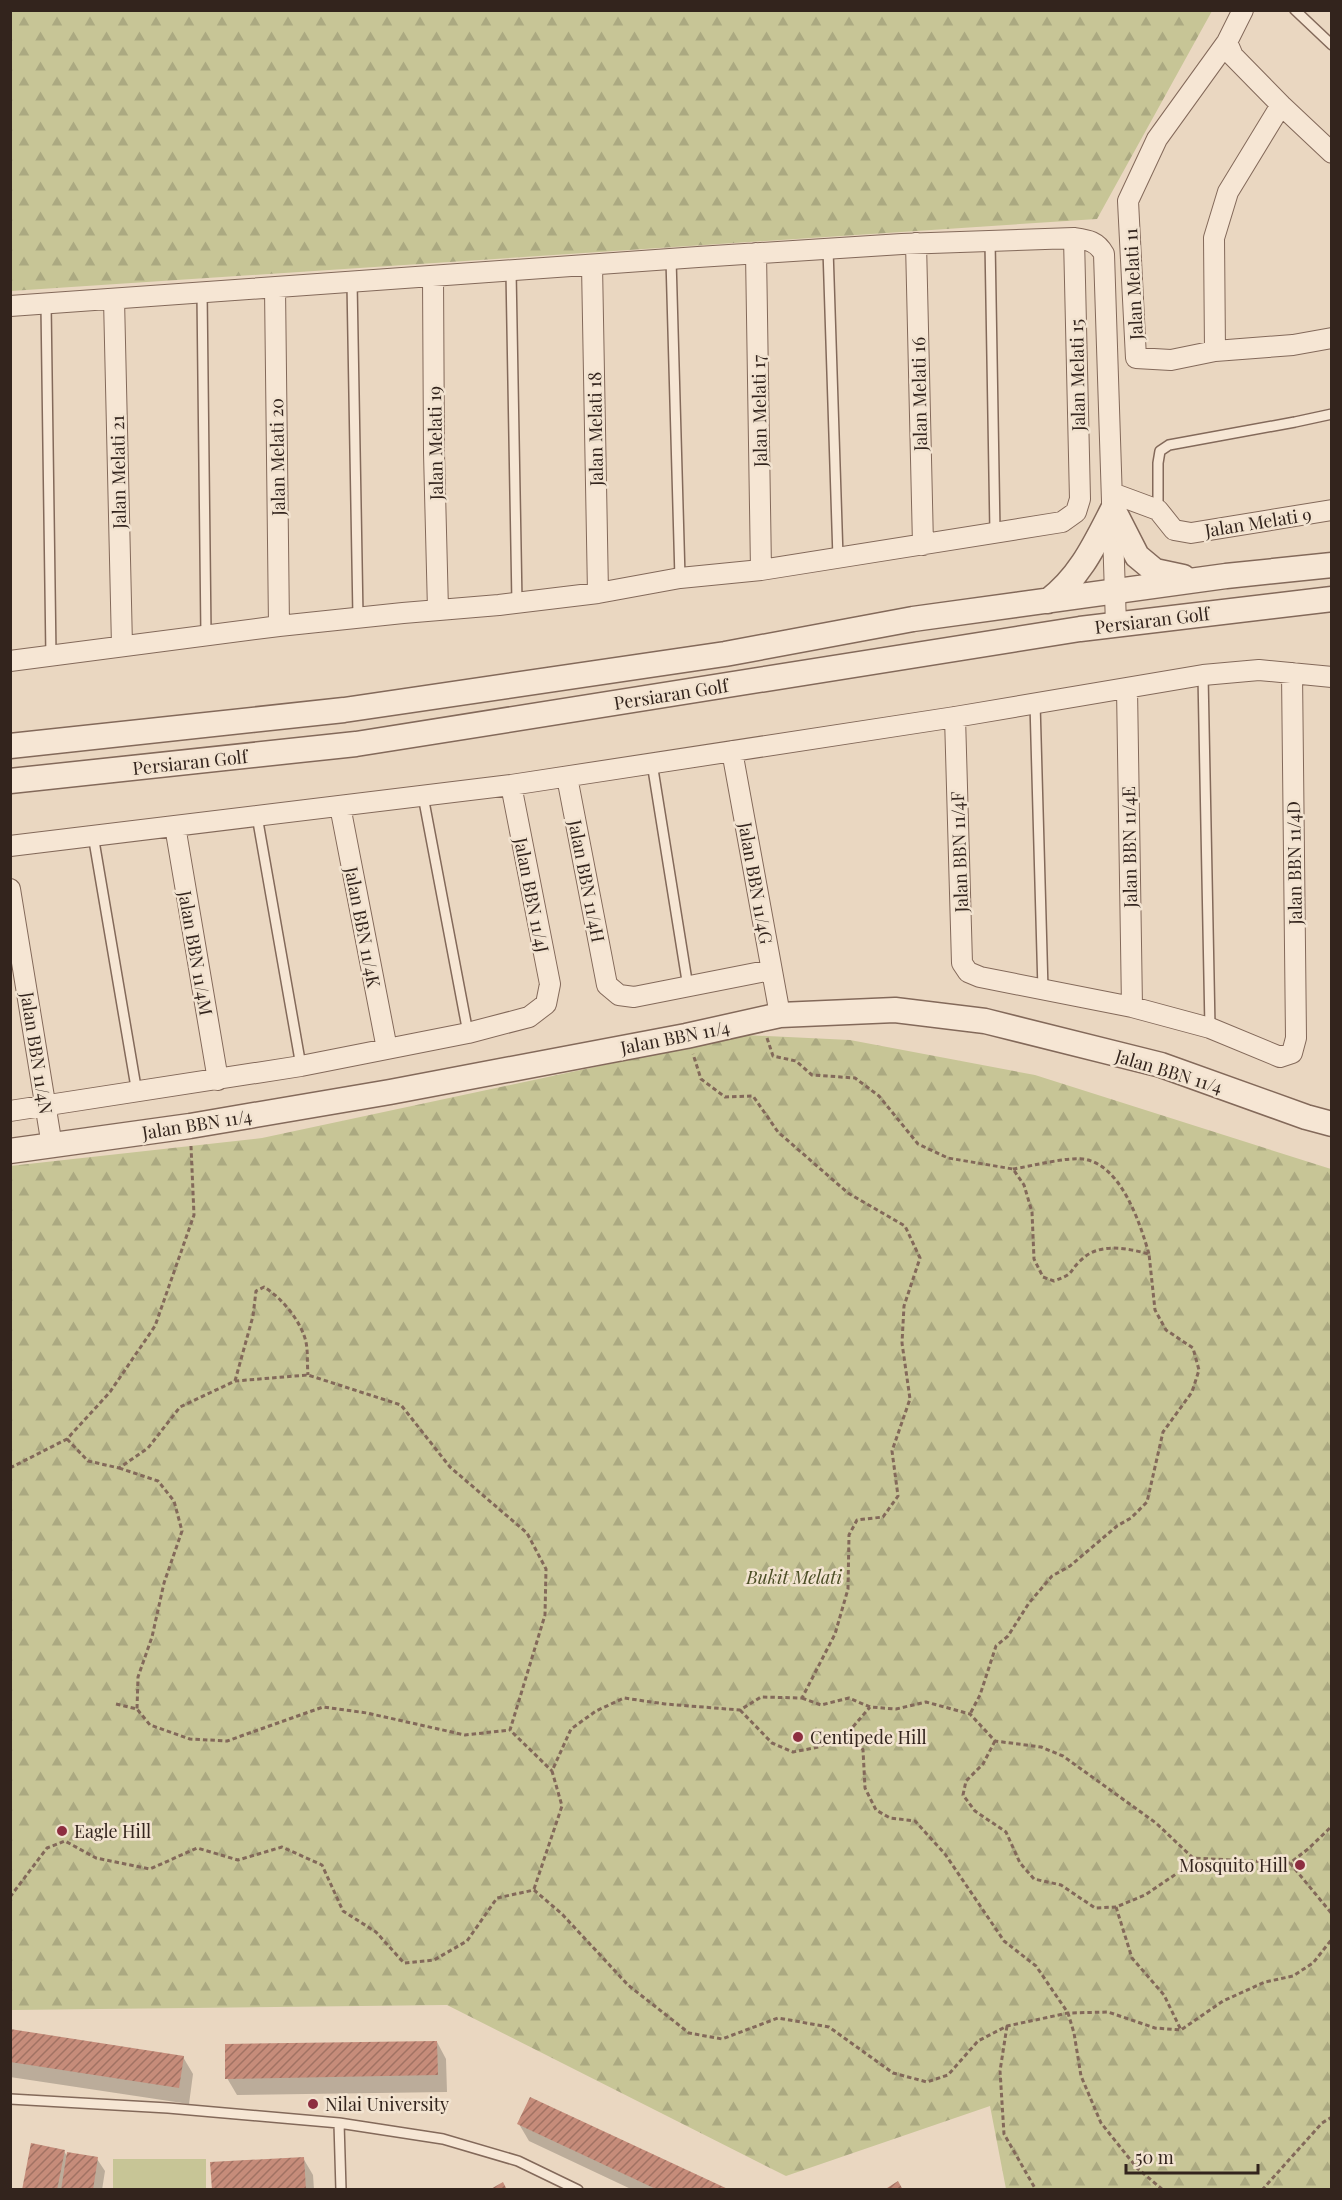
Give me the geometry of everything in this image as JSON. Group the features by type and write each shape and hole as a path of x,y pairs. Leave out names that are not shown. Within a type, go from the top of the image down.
{"street":[{"path":"1243,10 1227,42 1233,56 1332,153"},
{"name":"Jalan Melati 11","path":"1227,42 1158,139 1128,201 1136,358 1171,360 1215,351 1293,345 1332,338"},
{"path":"1215,351 1214,238 1228,192 1281,105"},
{"path":"10,306 916,243 1074,238 1094,242 1100,246 1104,254 1116,625"},
{"name":"Jalan Melati 15","path":"994,532 1062,522 1076,512 1080,500 1074,238"},
{"name":"Jalan Melati 16","path":"916,243 923,545"},
{"name":"Jalan Melati 17","path":"756,253 761,570"},
{"name":"Jalan Melati 18","path":"592,265 598,593"},
{"name":"Jalan Melati 19","path":"433,277 438,610"},
{"name":"Jalan Melati 20","path":"275,288 279,626"},
{"name":"Jalan Melati 21","path":"114,299 122,646"},
{"path":"1077,381 1108,381"},
{"path":"1113,501 1158,510"},
{"path":"1113,501 1137,556 1155,571 1197,580"},
{"path":"1048,601 1064,589 1079,571 1113,501"},
{"name":"Jalan Melati 9","path":"1158,510 1174,530 1191,533 1332,510"},
{"path":"10,662 279,626 598,593 680,578 761,570 994,532"},
{"name":"Persiaran Golf","path":"10,746 356,708 567,679 725,654 913,619 1197,580 1332,565"},
{"name":"Persiaran Golf","path":"10,782 356,744 1116,625 1332,599"},
{"path":"10,846 567,777 955,717 1203,675 1259,670 1332,677"},
{"name":"Jalan BBN 11/4D","path":"1210,1028 1280,1057 1292,1053 1296,1038 1292,673"},
{"name":"Jalan BBN 11/4E","path":"1127,688 1132,1007"},
{"name":"Jalan BBN 11/4F","path":"955,717 962,963 968,972 980,977 1043,990"},
{"name":"Jalan BBN 11/4G","path":"732,752 771,970 770,1017"},
{"name":"Jalan BBN 11/4H","path":"567,777 608,985 619,995 634,997 688,987"},
{"name":"Jalan BBN 11/4J","path":"468,1033 529,1017 546,1004 550,984 511,785"},
{"name":"Jalan BBN 11/4K","path":"340,806 387,1049"},
{"name":"Jalan BBN 11/4M","path":"175,826 218,1080"},
{"name":"Jalan BBN 11/4N","path":"10,889 52,1146"},
{"path":"688,987 771,970"},
{"path":"1043,990 1132,1007 1210,1028"},
{"name":"Jalan BBN 11/4","path":"10,1151 190,1126 390,1092 686,1036 770,1017 895,1010 985,1021 1161,1065 1306,1117 1332,1124"},
{"path":"10,1111 301,1066 468,1033"}],"lane":[{"path":"1295,10 1332,45"},
{"path":"990,240 994,532"},
{"path":"828,249 838,558"},
{"path":"671,259 680,578"},
{"path":"511,271 517,603"},
{"path":"352,282 358,617"},
{"path":"202,292 206,635"},
{"path":"46,304 51,656"},
{"path":"1158,510 1160,451 1169,445 1332,414"},
{"path":"1203,675 1210,1028"},
{"path":"1035,703 1043,990"},
{"path":"652,763 688,987"},
{"path":"423,796 468,1033"},
{"path":"257,816 301,1066"},
{"path":"93,836 137,1093"},
{"path":"10,2109 12,2099 168,2108 339,2123 443,2139 518,2161 578,2190"},
{"path":"339,2123 341,2190"}],"path":[{"path":"770,1017 773,1056 796,1061 812,1075 855,1078 879,1096 918,1144 948,1158 1013,1169 1080,1159 1096,1162 1116,1180 1138,1216 1149,1254 1155,1310 1166,1330 1192,1348 1199,1370 1192,1392 1163,1432 1147,1502 1131,1518 1117,1526 1070,1566 1052,1576 1029,1603 1008,1636 996,1646 980,1695 970,1714"},
{"path":"686,1036 701,1079 725,1097 753,1096 778,1132 848,1193 905,1226 920,1258 904,1306 902,1343 910,1399 892,1451 898,1496 884,1517 857,1520 849,1535 848,1589 835,1634 802,1698"},
{"path":"10,1468 67,1439 110,1392 155,1326 194,1215 190,1126"},
{"path":"1013,1169 1024,1185 1032,1212 1034,1259 1043,1276 1054,1281 1071,1275 1079,1261 1096,1249 1133,1250 1149,1254"},
{"path":"235,1381 253,1316 256,1291 264,1287 276,1294 297,1322 305,1341 308,1375"},
{"path":"119,1468 148,1448 180,1407 235,1381 308,1375 401,1405 450,1467 527,1533 546,1569 545,1615 510,1730"},
{"path":"67,1439 88,1461 158,1481 174,1501 182,1531 164,1582 152,1637 138,1677 137,1709"},
{"path":"552,1771 571,1729 596,1711 624,1698 740,1710 761,1697 802,1698 821,1705 849,1698 870,1707 896,1709 926,1702 970,1714 995,1741 1041,1747 1063,1756 1156,1823 1193,1858 1290,1863 1332,1826"},
{"path":"116,1704 137,1709 150,1725 190,1739 228,1741 323,1707 367,1713 465,1735 510,1730"},
{"path":"740,1710 772,1743 793,1752 819,1747 852,1728 870,1707"},
{"path":"852,1728 863,1750 865,1788 876,1810 890,1818 915,1821 945,1854 1004,1941 1035,1966 1068,2013 1074,2033 1081,2076 1101,2123 1137,2168 1162,2190"},
{"path":"510,1730 552,1771 562,1806 534,1890"},
{"path":"995,1741 982,1764 966,1781 963,1795 975,1811 1006,1832 1020,1863 1034,1879 1061,1885 1095,1908 1116,1907 1145,1895 1179,1872 1193,1858"},
{"path":"10,1897 47,1848 65,1841 96,1858 150,1869 197,1848 238,1860 282,1846 322,1865 343,1911 376,1932 404,1963 434,1960 466,1941 498,1898 534,1890"},
{"path":"1290,1863 1332,1914"},
{"path":"534,1890 562,1914 628,1985 689,2033 722,2039 778,2018 829,2026 893,2073 927,2082 948,2075 978,2041 1007,2026 1068,2013 1108,2012 1155,2028 1181,2030 1223,2001 1265,1982 1293,1976 1313,1963 1332,1939"},
{"path":"1116,1907 1132,1958 1164,1995 1181,2030"},
{"path":"1007,2026 1000,2071 1004,2134 1036,2190"},
{"path":"1262,2190 1322,2123 1332,2117"}],"green space":[{"path":"11,10 1212,11 1097,219 11,291"},
{"name":"Bukit Melati","path":"745,1035 850,1040 1035,1075 1331,1169 1331,2189 1006,2189 990,2106 786,2176 447,2005 11,2010 10,1166 262,1138"},
{"path":"113,2159 206,2159 206,2189 113,2189"}],"building":[{"path":"10,2029 184,2056 179,2088 10,2062"},
{"path":"437,2041 438,2075 225,2079 225,2044"},
{"path":"530,2097 730,2190 658,2190 517,2124"},
{"path":"31,2143 65,2150 57,2190 22,2190"},
{"path":"67,2152 98,2157 93,2190 61,2190"},
{"path":"304,2157 306,2190 212,2190 210,2162"},
{"path":"898,2181 903,2190 884,2190"},
{"path":"503,2182 507,2190 489,2190"}],"place":[{"name":"Centipede Hill","path":"798,1737"},
{"name":"Eagle Hill","path":"62,1831"},
{"name":"Mosquito Hill","path":"1300,1865"},
{"name":"Nilai University","path":"313,2104"}]}
